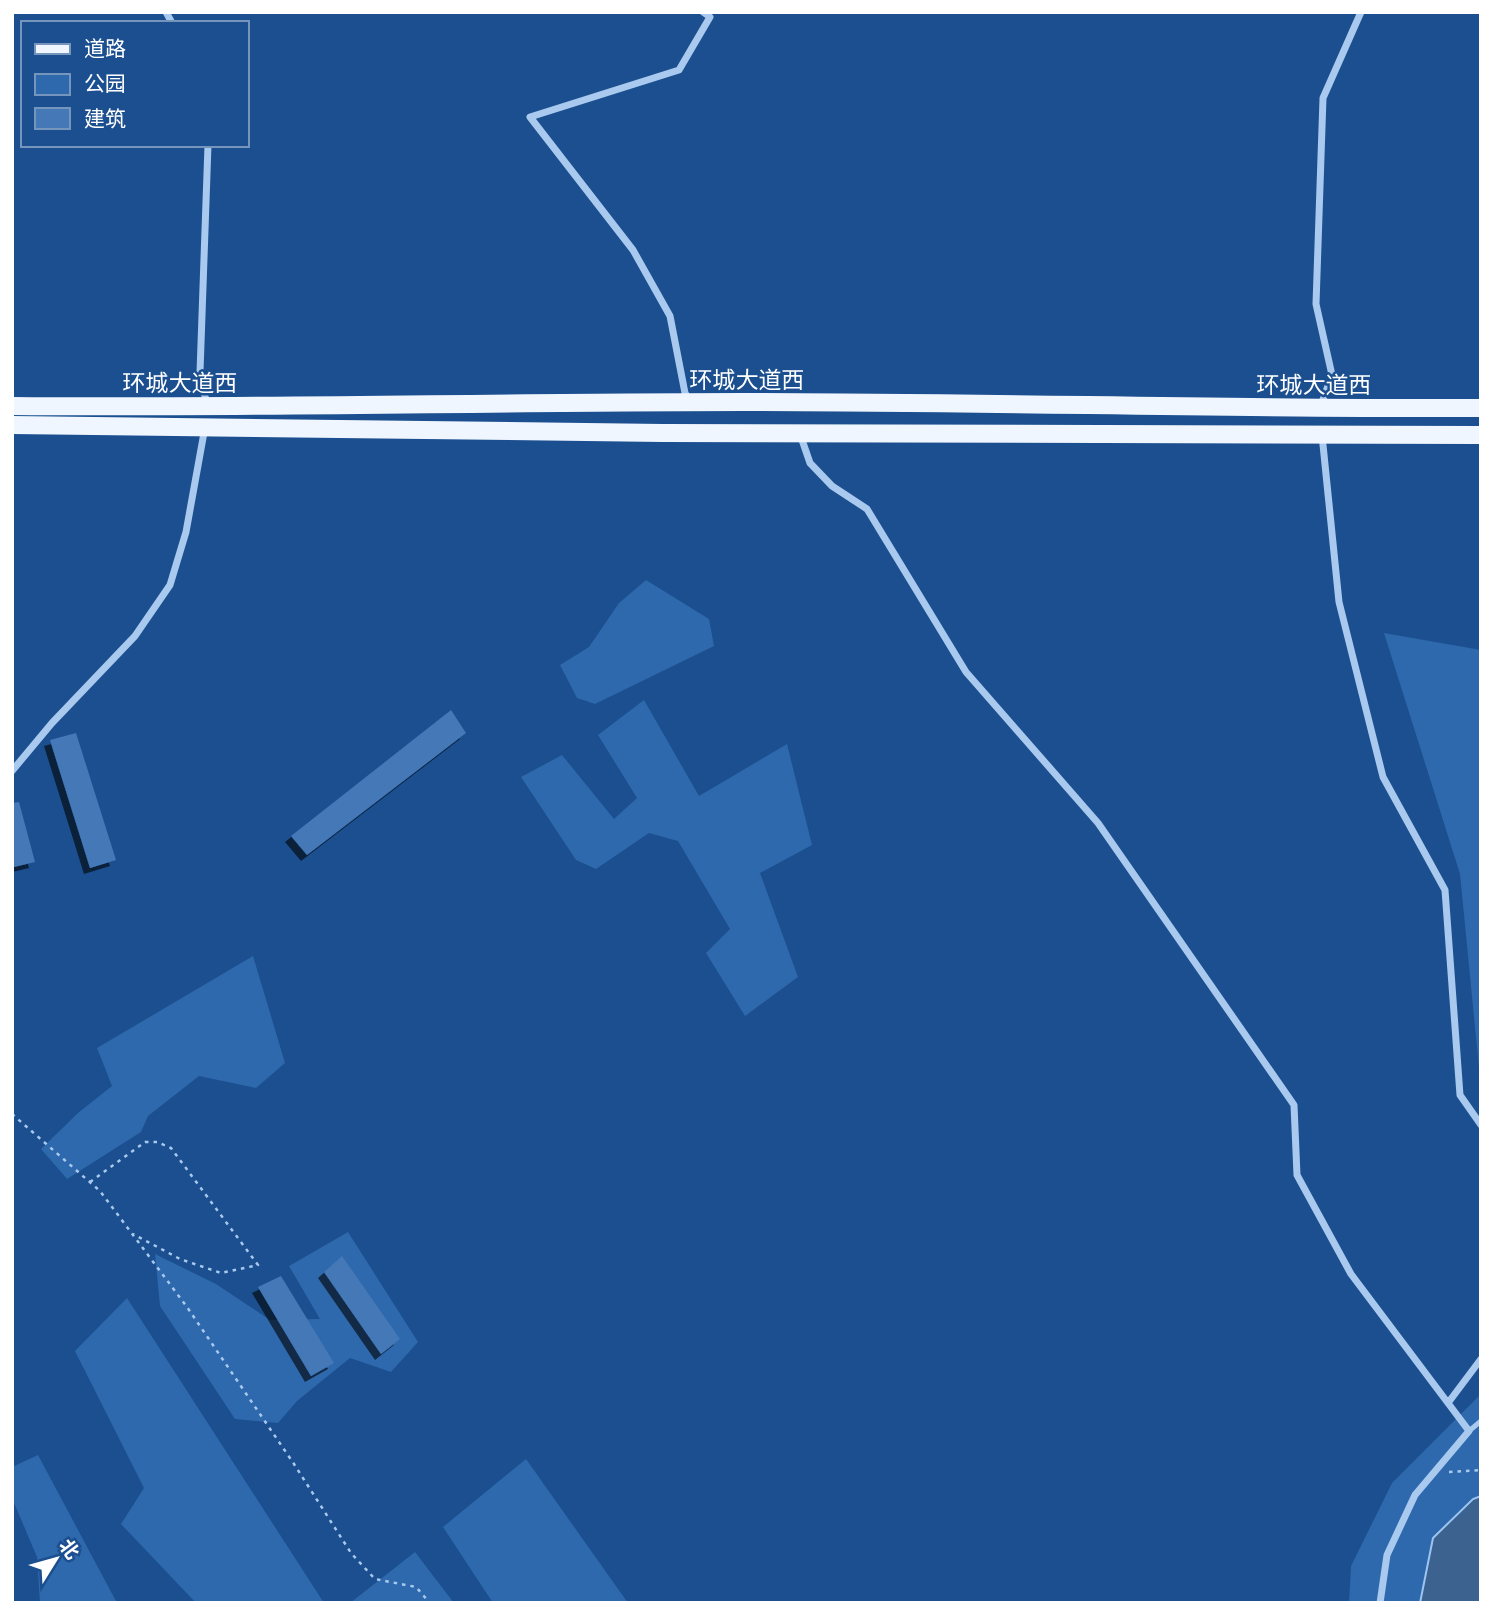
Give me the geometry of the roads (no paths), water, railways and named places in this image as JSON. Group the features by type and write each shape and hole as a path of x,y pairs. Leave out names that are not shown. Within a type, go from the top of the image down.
{"main road":[{"name":"环城大道西","path":"12,406 207,408 690,403 1481,408"},
{"name":"环城大道西","path":"12,425 800,433 1481,435"}],"street":[{"path":"690,403 685,393 670,316 633,250 530,117 680,70 710,17 704,12"},
{"path":"1319,409 1332,375 1315,304 1323,98 1361,12"},
{"path":"207,408 200,372 208,147"},
{"path":"12,771 52,723 135,636 170,585 186,532 205,426"},
{"path":"800,433 810,463 832,486 867,509 966,672 1098,823 1294,1105 1297,1175 1351,1274 1469,1431 1415,1496 1387,1555 1380,1603"},
{"path":"1322,435 1339,602 1383,777 1445,890 1460,1095 1481,1125"},
{"path":"1448,1403 1481,1359"}],"lane":[{"path":"1469,1431 1481,1421"}]}
